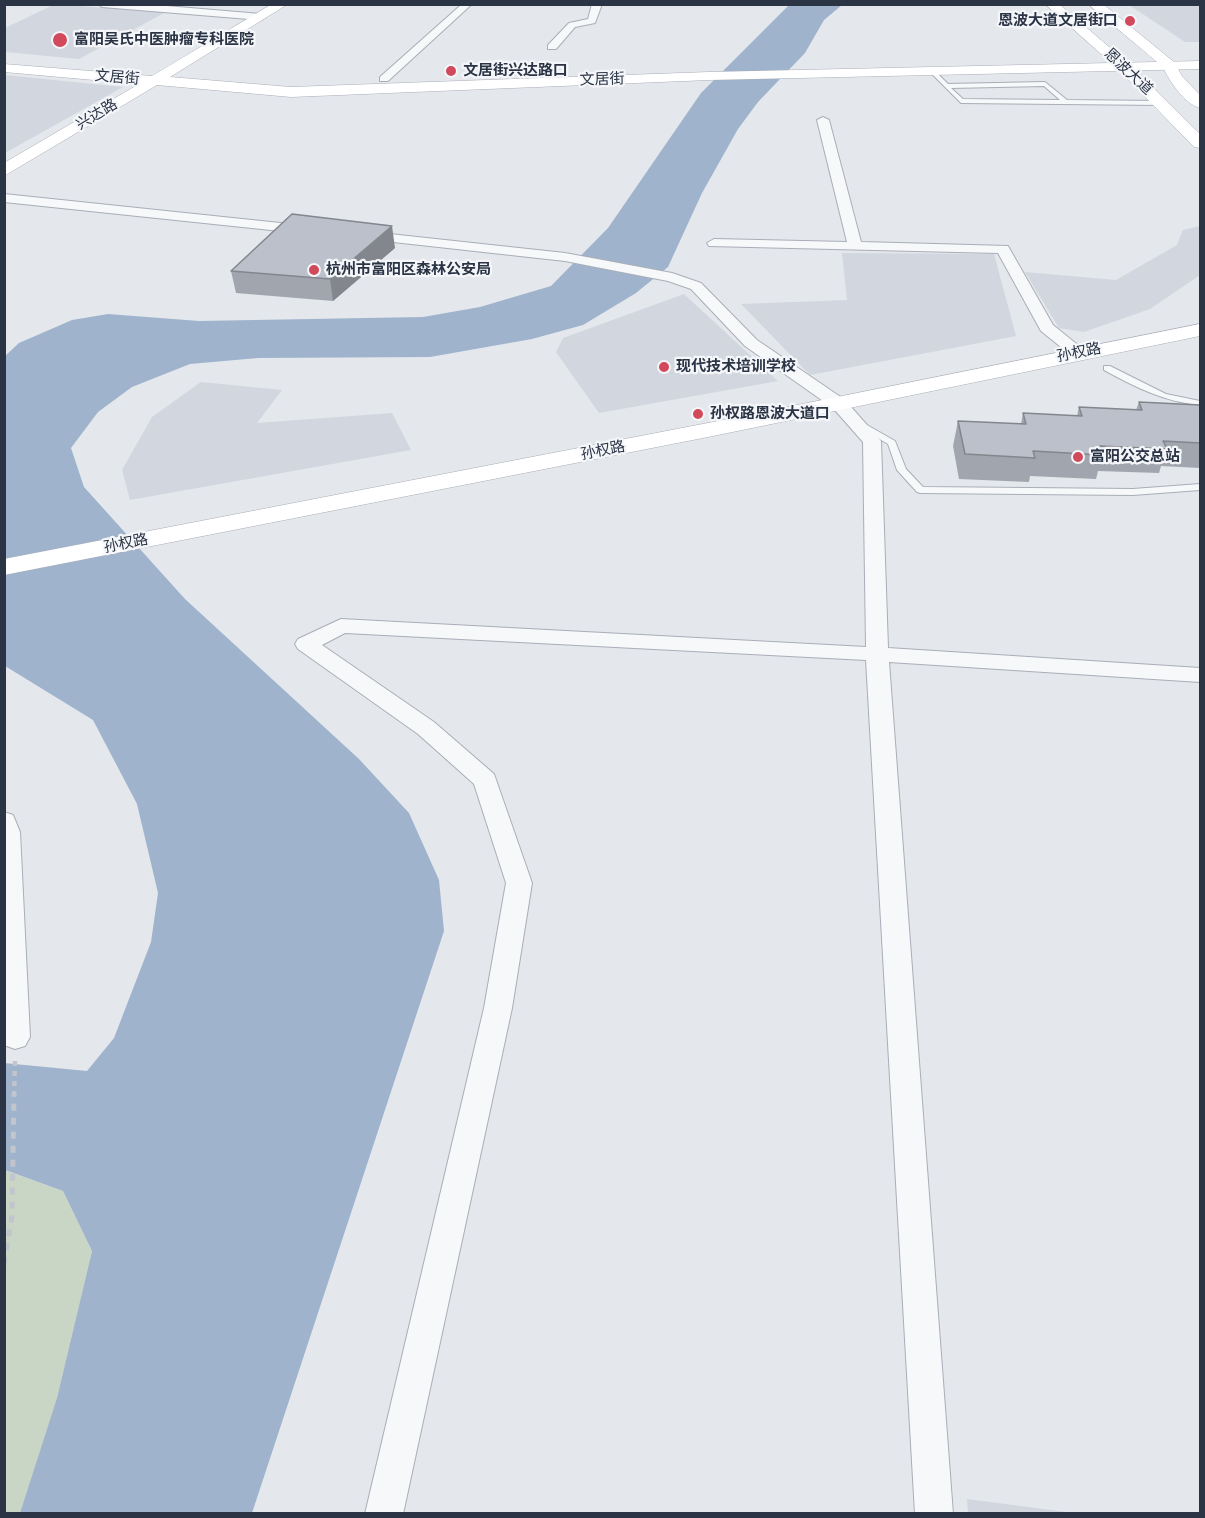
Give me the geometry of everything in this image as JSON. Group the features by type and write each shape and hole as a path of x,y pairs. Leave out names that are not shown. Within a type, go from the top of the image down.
{"main road":[{"name":"兴达路","path":"4,171 282,4"},
{"name":"恩波大道","path":"1051,4 1119,62 1200,143"},
{"name":"恩波大道","path":"1094,4 1164,61 1175,78 1200,103"},
{"path":"1084,50 1119,62"},
{"name":"文居街","path":"1164,61 1200,56"},
{"name":"文居街","path":"4,57 284,78 384,79 1164,61 1200,64"},
{"path":"1164,61 1200,76"},
{"name":"文居街","path":"791,70 933,72 1119,62"},
{"name":"文居街","path":"4,68 301,92 714,72"},
{"name":"孙权路","path":"847,413 1078,353 1200,330"},
{"name":"孙权路","path":"4,567 175,542 847,413 1107,368 1200,349"},
{"name":"孙权路","path":"4,583 175,542"}],"street":[{"path":"102,4 261,17"},
{"path":"384,79 468,4"},
{"path":"552,47 572,26 592,21 597,4"},
{"path":"823,120 855,246"},
{"path":"4,198 327,232"},
{"path":"350,234 565,257 672,277 696,286 751,343 847,413 872,441 877,654 934,1514"},
{"path":"714,243 1003,249 1047,328 1078,353"},
{"path":"384,1514 498,1008 519,883 485,780 426,728 306,644 341,626 877,654 1200,675"},
{"path":"4,821 7,832 15,1037"}],"lane":[{"path":"933,72 961,101 1160,102"},
{"path":"947,86 1045,84 1065,102"},
{"path":"1043,92 1054,92"},
{"path":"954,94 987,93"},
{"path":"1107,368 1150,392 1181,401 1200,403"},
{"path":"847,413 892,443 902,470 920,490 1133,492 1200,487"}],"path":[{"path":"4,1264 12,1216 15,1037"}],"shaded area":[{"name":"富阳吴氏中医肿瘤专科医院","path":"53,5 166,12 79,59 5,52 5,28"},
{"path":"1129,5 1200,5 1200,42 1185,42"},
{"path":"5,75 123,87 5,153"},
{"path":"1200,226 1200,275 1150,309 1084,332 1059,328 1025,272 1116,280 1177,245 1183,230"},
{"path":"842,253 994,254 1016,336 810,375 741,304 847,300"},
{"name":"现代技术培训学校","path":"684,294 778,381 599,413 556,352 563,338"},
{"path":"201,382 282,390 257,423 392,413 411,450 130,500 122,470 152,417"},
{"path":"967,1499 1074,1513 968,1513"}],"green space":[{"path":"4,1170 63,1191 92,1251 57,1399 20,1514 4,1513"}],"water":[{"path":"789,5 842,5 824,20 805,53 758,102 738,129 702,193 668,267 636,293 583,325 532,339 430,357 258,358 190,364 132,387 98,412 71,448 84,487 185,599 359,759 409,813 439,880 444,931 252,1513 20,1513 57,1398 92,1251 63,1191 5,1170 4,1063 87,1071 114,1038 151,942 158,893 137,804 93,720 5,666 5,356 19,343 72,320 108,314 199,321 423,317 480,307 551,286 608,228 701,93"}],"building":[{"path":"292,214 392,226 330,279 231,271"},
{"path":"1139,402 1200,405 1200,443 1163,441 1167,449 1100,446 1103,455 1033,451 1035,458 965,454 958,421 1026,424 1023,413 1082,416 1079,407 1142,410"}],"place":[{"name":"恩波大道文居街口","path":"1130,21"},
{"name":"富阳吴氏中医肿瘤专科医院","path":"60,40"},
{"name":"文居街兴达路口","path":"451,71"},
{"name":"杭州市富阳区森林公安局","path":"314,270"},
{"name":"现代技术培训学校","path":"664,367"},
{"name":"孙权路恩波大道口","path":"698,414"},
{"name":"富阳公交总站","path":"1078,457"}]}
